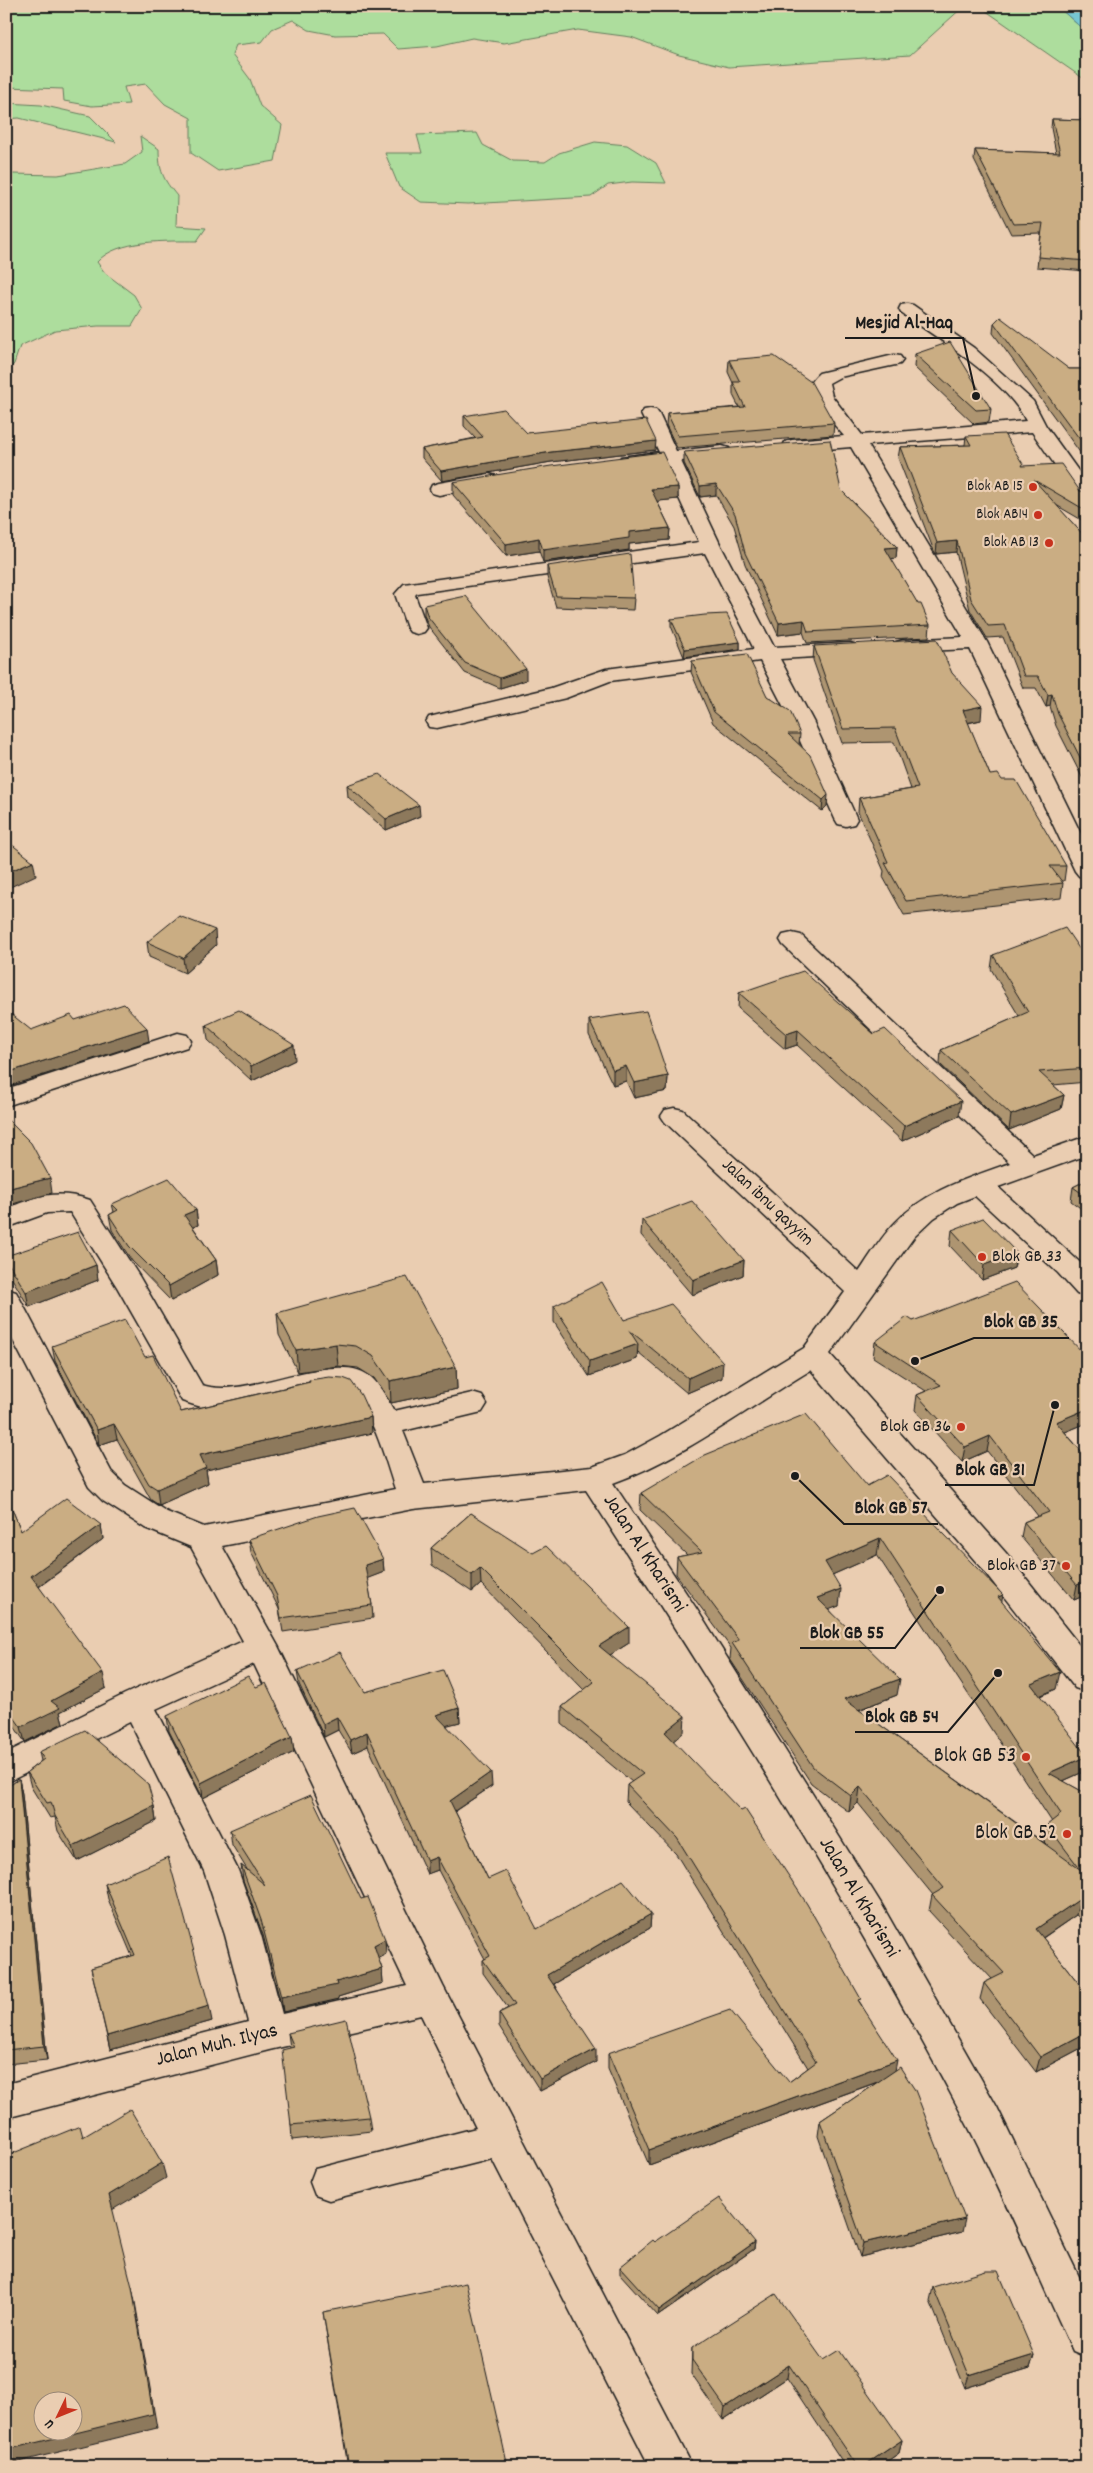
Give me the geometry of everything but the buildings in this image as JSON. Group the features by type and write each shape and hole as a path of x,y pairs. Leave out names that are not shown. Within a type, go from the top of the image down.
{"street":[{"path":"907,309 968,352 1016,392 1027,405 1037,426 1062,465 1087,497"},
{"path":"894,360 835,372 820,382 819,387 823,397 856,440 976,642 1087,871"},
{"path":"650,414 668,456 712,546 803,723 846,819"},
{"path":"777,447 1037,426"},
{"path":"609,463 737,450"},
{"path":"1062,465 1087,459"},
{"path":"439,489 504,478"},
{"path":"417,628 404,594 411,588 712,546"},
{"path":"437,722 526,702 606,675 768,654 976,642"},
{"path":"792,940 1028,1165"},
{"path":"6,1098 178,1041"},
{"name":"Jalan ibnu qayyim","path":"674,1116 859,1289"},
{"path":"6,1299 100,1479 114,1493 156,1520 202,1539 303,1517 413,1497 594,1478 636,1463 671,1444 740,1399 814,1355 859,1289 904,1230 924,1212 947,1197 979,1184 1028,1165 1087,1146"},
{"path":"979,1184 1068,1266 1087,1287"},
{"path":"6,1218 54,1202 70,1202 80,1206 129,1283 192,1393 205,1398 228,1401 330,1379 354,1380 363,1386 386,1424 413,1497"},
{"path":"814,1355 995,1562 1087,1679"},
{"path":"386,1424 472,1404"},
{"name":"Jalan Al Kharismi","path":"594,1478 685,1617 870,1916 984,2120 1087,2337"},
{"path":"202,1539 262,1646 430,1997 501,2140 672,2467"},
{"path":"6,1769 137,1703 262,1646"},
{"path":"137,1703 221,1870 243,1935 269,2033"},
{"name":"Jalan Muh. Ilyas","path":"6,2101 269,2033 430,1997"},
{"path":"329,2182 501,2140"}],"green space":[{"path":"6,6 964,6 910,55 729,67 679,55 631,37 578,30 504,43 472,38 437,46 398,49 383,34 335,35 309,30 293,20 272,29 262,42 236,45 232,55 250,79 260,106 282,125 275,161 218,171 191,153 191,118 165,104 146,84 124,87 129,104 92,106 64,101 63,89 6,87"},
{"path":"979,6 1057,6 1087,33 1087,81"},
{"path":"6,103 41,105 90,116 116,142 19,118 6,119"},
{"path":"477,133 483,145 513,161 545,162 559,153 595,142 627,145 656,163 666,183 632,182 608,185 591,197 468,204 421,202 399,187 385,153 422,153 417,135"},
{"path":"140,136 159,149 163,174 168,185 177,196 176,226 206,228 197,241 130,245 106,254 97,262 105,273 134,295 142,309 132,326 98,326 55,330 20,346 14,364 6,372 6,168 12,174 58,175 125,164 142,152"}],"water":[{"path":"1057,6 1087,6 1087,33"}],"place":[{"name":"Mesjid Al-Haq","path":"976,396"},
{"name":"Blok AB 15","path":"1033,487"},
{"name":"Blok AB14","path":"1038,515"},
{"name":"Blok AB 13","path":"1049,543"},
{"name":"Blok GB 33","path":"982,1257"},
{"name":"Blok GB 35","path":"915,1361"},
{"name":"Blok GB 31","path":"1055,1405"},
{"name":"Blok GB 36","path":"961,1427"},
{"name":"Blok GB 57","path":"795,1476"},
{"name":"Blok GB 37","path":"1066,1566"},
{"name":"Blok GB 55","path":"940,1590"},
{"name":"Blok GB 54","path":"998,1673"},
{"name":"Blok GB 53","path":"1026,1757"},
{"name":"Blok GB 52","path":"1067,1834"}]}
